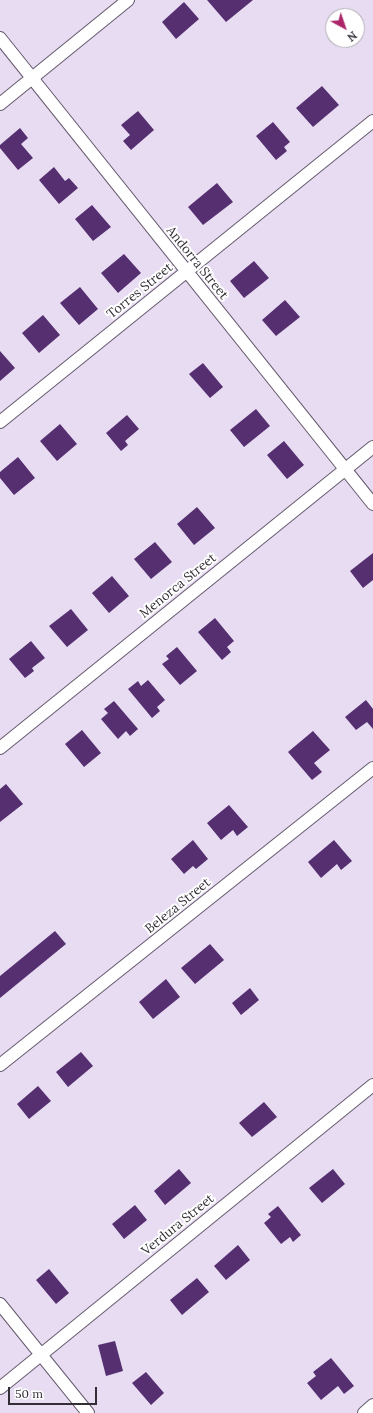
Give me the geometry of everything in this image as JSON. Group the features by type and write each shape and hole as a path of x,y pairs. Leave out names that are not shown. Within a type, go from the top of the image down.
{"street":[{"path":"0,104 128,0"},
{"name":"Andorra Street","path":"0,38 373,504"},
{"name":"Torres Street","path":"0,422 373,121"},
{"name":"Menorca Street","path":"0,748 373,447"},
{"name":"Beleza Street","path":"0,1065 373,768"},
{"name":"Verdura Street","path":"0,1388 373,1085"},
{"path":"0,1304 88,1413"},
{"path":"364,1413 373,1405"}],"building":[{"path":"207,0 253,0 226,22"},
{"path":"184,2 199,19 176,39 162,22"},
{"path":"322,86 339,105 313,127 296,108"},
{"path":"138,111 154,130 131,150 123,141 130,135 121,125"},
{"path":"273,122 290,142 284,147 287,151 276,160 256,136"},
{"path":"20,128 28,138 21,144 33,158 18,170 0,148 0,145"},
{"path":"54,167 65,181 69,178 78,188 59,204 39,180"},
{"path":"217,183 233,202 203,225 188,207"},
{"path":"92,205 111,227 93,241 75,219"},
{"path":"124,254 141,273 118,293 101,273"},
{"path":"254,261 269,278 244,298 230,281"},
{"path":"80,287 98,309 79,325 60,303"},
{"path":"285,300 300,317 276,336 262,320"},
{"path":"43,315 60,335 39,353 22,333"},
{"path":"0,351 15,368 0,381"},
{"path":"203,363 223,387 210,398 189,374"},
{"path":"256,409 270,426 244,447 230,430"},
{"path":"127,415 139,429 125,441 128,445 121,451 106,433"},
{"path":"60,424 77,444 57,461 40,441"},
{"path":"284,441 304,465 287,479 267,455"},
{"path":"18,457 35,478 14,495 0,478 0,472"},
{"path":"197,507 215,528 194,545 177,524"},
{"path":"155,542 172,562 151,579 134,559"},
{"path":"373,553 373,580 363,588 350,571"},
{"path":"112,576 129,596 109,613 92,593"},
{"path":"71,609 88,630 67,647 49,626"},
{"path":"215,618 234,641 227,647 231,652 222,660 198,632"},
{"path":"31,641 45,658 32,668 34,671 25,678 9,659"},
{"path":"177,647 197,671 180,685 162,664 169,659 166,656"},
{"path":"148,680 165,700 157,707 160,711 152,718 128,689 138,681 141,686"},
{"path":"366,700 373,709 373,729 367,722 356,730 345,717"},
{"path":"114,701 138,729 130,736 126,731 118,739 101,719 108,713 104,709"},
{"path":"82,730 101,753 84,767 65,744"},
{"path":"313,731 330,750 314,763 322,772 312,780 288,752"},
{"path":"6,784 23,804 0,822 0,789"},
{"path":"229,805 248,827 237,836 233,830 221,840 207,823"},
{"path":"193,840 208,859 196,869 193,866 184,874 171,859"},
{"path":"334,840 352,861 341,870 337,864 321,878 308,862"},
{"path":"55,931 66,944 0,998 0,976"},
{"path":"210,944 224,960 195,984 181,968"},
{"path":"166,979 180,997 153,1019 139,1002"},
{"path":"250,988 259,1000 241,1015 232,1003"},
{"path":"81,1052 93,1066 68,1087 56,1072"},
{"path":"38,1086 51,1101 29,1119 17,1104"},
{"path":"264,1102 277,1117 252,1137 239,1123"},
{"path":"179,1169 191,1183 165,1205 154,1191"},
{"path":"333,1169 345,1184 322,1203 309,1188"},
{"path":"135,1205 147,1220 124,1239 112,1224"},
{"path":"278,1206 301,1235 293,1242 290,1237 281,1244 264,1223 271,1217 268,1214"},
{"path":"238,1245 250,1260 226,1280 214,1266"},
{"path":"49,1269 69,1293 56,1304 36,1280"},
{"path":"197,1278 209,1292 182,1315 170,1300"},
{"path":"115,1341 123,1371 106,1376 98,1345"},
{"path":"331,1358 354,1386 344,1394 338,1386 321,1400 307,1383 316,1376 313,1372"},
{"path":"146,1372 164,1393 151,1405 132,1383"}]}
